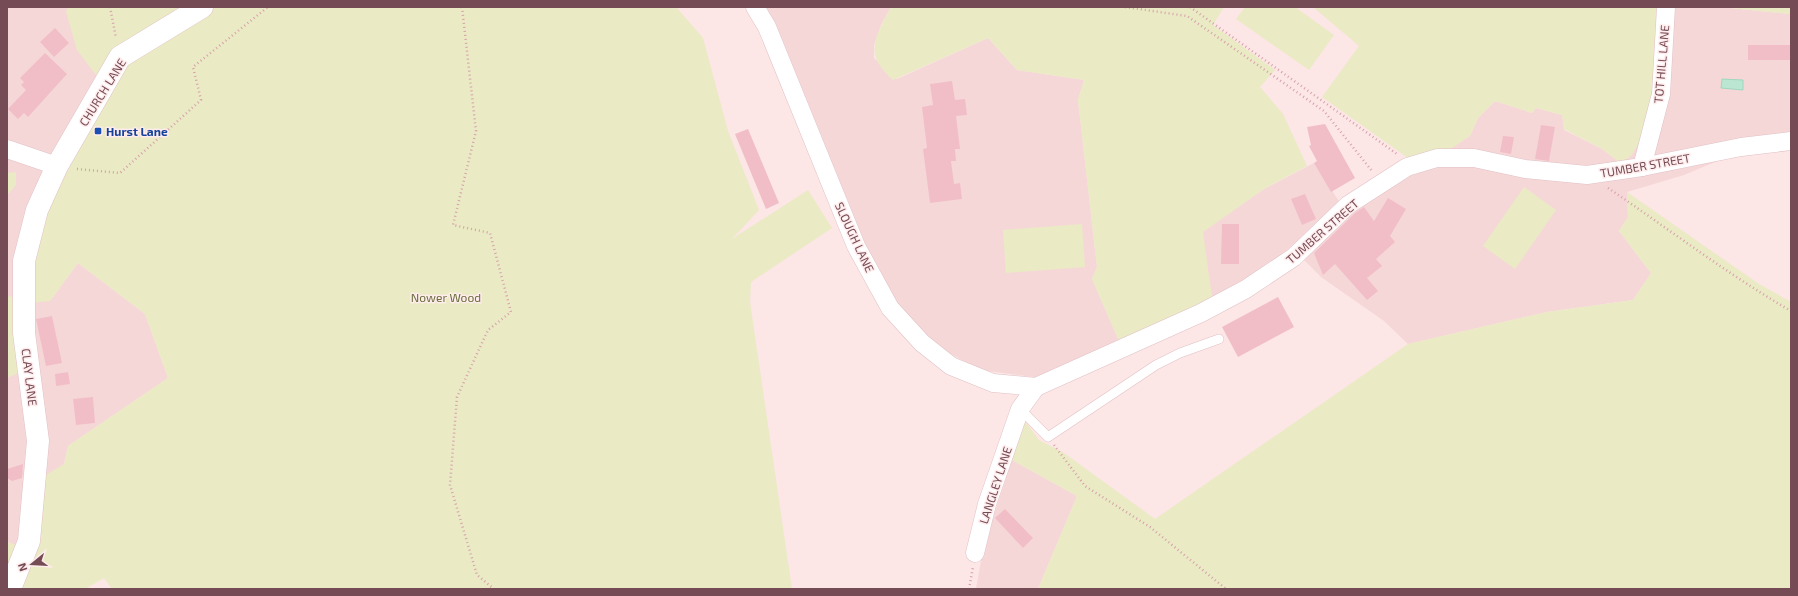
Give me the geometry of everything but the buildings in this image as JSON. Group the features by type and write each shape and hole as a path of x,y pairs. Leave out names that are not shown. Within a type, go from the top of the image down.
{"street":[{"name":"CHURCH LANE","path":"57,166 120,58 202,7"},
{"name":"SLOUGH LANE","path":"755,7 767,27 856,246 890,308 922,343 951,366 993,382 1036,387"},
{"name":"TOT HILL LANE","path":"1642,167 1661,94 1666,7"},
{"name":"TUMBER STREET","path":"1036,387 1201,313 1246,289 1294,256 1348,205 1407,167 1437,158 1474,158 1526,169 1588,175 1642,167 1741,147 1791,141"},
{"path":"7,149 57,166"},
{"name":"CLAY LANE","path":"10,589 29,541 38,441 24,333 24,261 37,210 57,166"},
{"path":"1006,384 1020,409"},
{"name":"LANGLEY LANE","path":"975,553 987,504 1020,409 1036,387"}],"lane":[{"path":"1020,409 1048,437 1156,365 1180,353 1219,339"}],"path":[{"path":"110,7 120,58"},
{"path":"57,166 120,173 201,100 193,67 268,7"},
{"path":"462,7 476,131 453,225 490,233 511,312 488,330 458,396 450,485 477,575 494,589"},
{"path":"1125,7 1187,16 1324,111 1382,184"},
{"path":"1190,7 1398,154 1407,167"},
{"path":"1588,175 1752,289 1791,311"},
{"path":"1048,437 1085,486 1150,527 1226,589"},
{"path":"970,589 975,553"}],"shaded area":[{"path":"7,7 69,7 66,12 109,92 50,301 78,263 145,314 168,378 68,446 64,464 32,551 7,542"},
{"path":"759,7 891,7 881,25 874,45 874,58 897,79 988,38 1017,70 1084,80 1078,100 1097,267 1092,279 1119,341 1041,378 980,370 933,344 894,306 861,246"},
{"path":"1660,7 1720,7 1791,14 1791,136 1727,157 1684,175 1627,192 1628,217 1619,231 1651,273 1633,300 1547,312 1408,344 1384,321 1321,277 1303,259 1293,245 1259,272 1212,298 1202,232 1264,189 1314,163 1346,212 1470,136 1478,118 1495,101 1532,113 1536,108 1562,115 1564,130 1602,149 1618,161"},
{"path":"1722,79 1743,80 1743,90 1721,88"},
{"path":"1012,460 1077,496 1038,589 976,589 984,544"}],"green space":[{"name":"Nower Wood","path":"69,7 676,7 703,38 728,131 759,210 732,239 808,190 832,228 751,282 750,302 792,589 112,589 104,578 85,589 7,589 7,542 32,550 44,476 64,464 68,446 168,378 145,314 78,263 50,301 30,303 33,252 67,162 109,92 77,50 66,12"},
{"path":"891,7 1224,7 1213,25 1275,70 1260,87 1283,114 1307,166 1264,189 1203,232 1212,298 1119,341 1092,279 1097,267 1078,100 1084,80 1017,70 988,38 893,80 884,71 875,54 875,45 880,28"},
{"path":"1245,7 1295,7 1334,35 1309,70 1236,19"},
{"path":"1313,7 1660,7 1649,111 1643,132 1636,149 1627,159 1618,161 1602,149 1564,129 1562,115 1536,108 1532,113 1495,101 1478,118 1470,136 1452,148 1428,152 1408,158 1322,97 1359,46"},
{"path":"1720,7 1791,7 1791,14 1790,14"},
{"path":"16,172 16,185 7,195 7,173"},
{"path":"1524,187 1556,210 1515,269 1483,246"},
{"path":"1627,192 1759,284 1791,302 1791,589 1038,589 1077,496 1012,460 1022,417 1039,440 1064,453 1155,519 1408,344 1547,312 1633,300 1651,273 1619,231 1628,217"},
{"path":"1082,224 1085,267 1006,273 1003,230"},
{"path":"12,296 21,372 7,378 7,297"}],"place":[{"name":"Hurst Lane","path":"98,131"}]}
